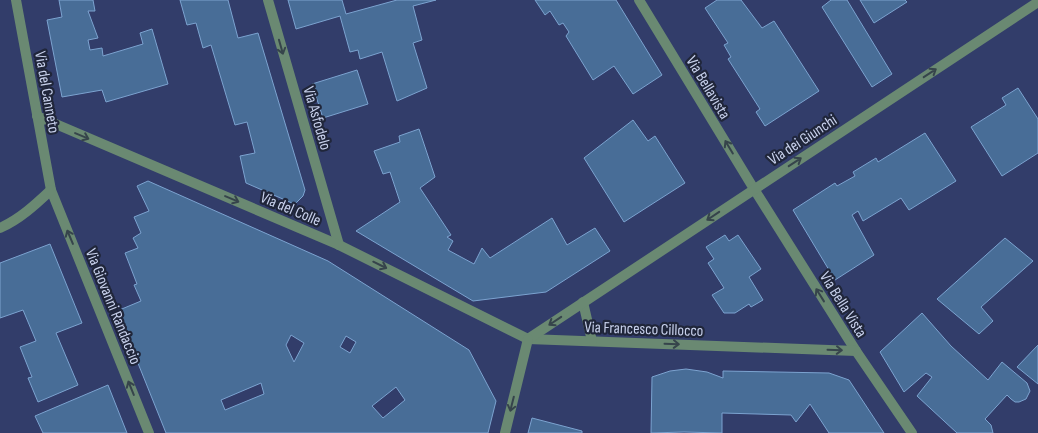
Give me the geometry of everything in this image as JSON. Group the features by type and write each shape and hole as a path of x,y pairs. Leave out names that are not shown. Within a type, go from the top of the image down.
{"street":[{"name":"Via del Canneto","path":"16,0 51,190"},
{"name":"Via Asfodelo","path":"268,0 339,245"},
{"name":"Via Bellavista","path":"639,0 754,189"},
{"name":"Via dei Giunchi","path":"528,339 1038,2"},
{"name":"Via del Colle","path":"37,116 339,245 528,339"},
{"name":"Via Bella Vista","path":"754,189 856,351 912,433"},
{"path":"0,228 31,210 51,190"},
{"name":"Via Giovanni Randaccio","path":"51,190 149,433"},
{"path":"583,302 592,341"},
{"path":"505,433 528,339"},
{"name":"Via Francesco Cillocco","path":"528,339 856,351"}],"building":[{"path":"59,0 93,0 95,11 88,11 98,38 88,40 90,50 102,48 103,56 143,44 140,33 152,29 168,84 106,102 102,90 62,97 47,20 62,17"},
{"path":"180,0 228,0 238,38 258,33 305,190 303,196 296,203 246,183 240,156 255,153 247,122 235,125 211,45 203,48 196,23 187,25"},
{"path":"288,0 342,0 346,14 397,0 436,0 413,6 422,40 413,43 427,88 397,101 382,52 360,59 358,50 350,52 340,16 296,29"},
{"path":"535,0 616,0 662,75 633,94 614,66 593,80 566,36 569,32 563,23 559,25 550,11 545,15"},
{"path":"717,0 741,0 762,28 774,21 819,91 765,126 756,112 760,109 728,59 731,57 724,45 728,43 705,8"},
{"path":"831,0 847,0 892,74 872,87 822,7"},
{"path":"860,0 905,0 907,2 874,23"},
{"path":"357,70 368,104 323,118 312,84"},
{"path":"1018,88 1038,119 1038,153 1002,176 971,127 1006,105 1002,98"},
{"path":"633,120 648,141 655,136 685,183 624,222 584,158"},
{"path":"419,129 435,177 420,188 451,235 447,237 453,241 448,250 474,264 482,248 490,258 552,218 567,245 595,228 610,251 546,292 473,301 356,231 400,202 390,172 383,174 374,151 400,142 399,136"},
{"path":"925,133 956,181 909,210 901,198 863,221 858,211 852,215 874,255 835,280 793,210 835,183 837,186 855,176 853,172 876,158 878,162"},
{"path":"148,181 328,261 469,350 496,401 488,433 166,433 117,311 141,301 134,285 137,284 125,253 138,248 133,238 141,233 134,217 149,211 137,186","holes":["291,335 304,343 294,362 286,345","346,336 356,342 350,353 340,347","261,383 264,394 225,410 221,400","396,387 405,400 383,418 372,406"]},
{"path":"725,235 729,241 738,235 761,269 749,277 763,300 751,307 749,304 735,313 724,313 712,295 724,288 708,263 714,259 706,247"},
{"path":"1005,238 1033,261 981,307 993,321 979,334 937,299"},
{"path":"50,244 82,323 56,333 78,385 38,402 28,378 32,377 20,347 36,341 23,310 0,318 0,263"},
{"path":"922,313 951,346 988,380 1002,362 1027,383 1030,391 1026,399 1015,402 1007,395 985,419 991,425 993,433 957,433 917,396 932,377 926,373 904,392 880,352"},
{"path":"1038,345 1038,384 1017,367"},
{"path":"686,369 707,372 723,378 723,371 829,373 849,380 884,433 829,433 810,404 796,422 791,415 722,413 722,433 651,433 652,377 670,371"},
{"path":"108,385 127,433 43,433 35,416"},
{"path":"532,418 582,431 582,433 528,433"}]}
